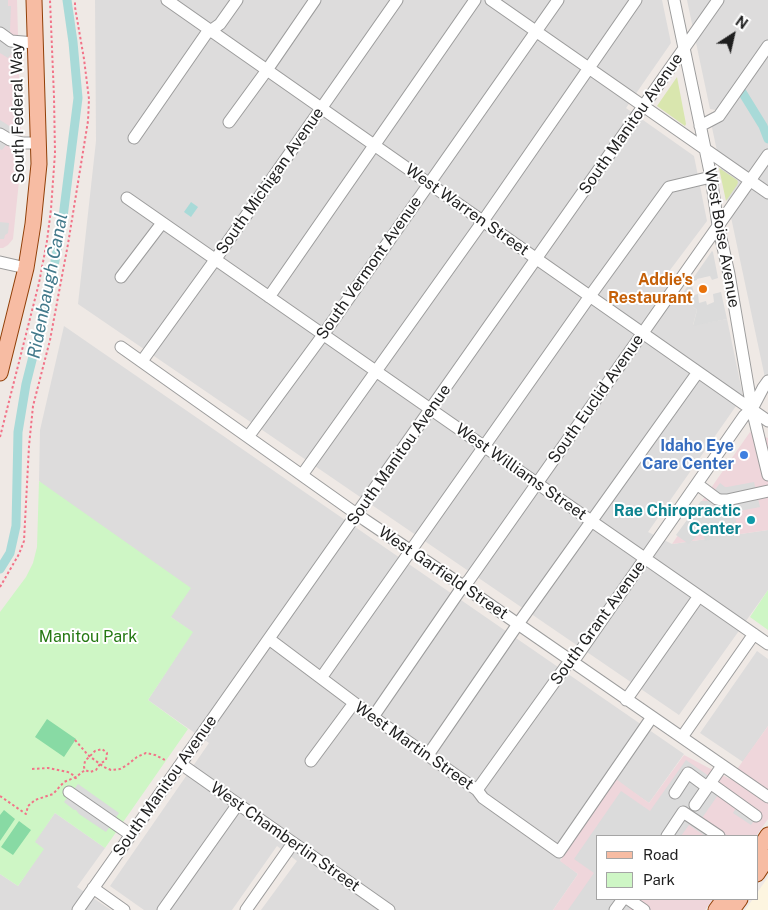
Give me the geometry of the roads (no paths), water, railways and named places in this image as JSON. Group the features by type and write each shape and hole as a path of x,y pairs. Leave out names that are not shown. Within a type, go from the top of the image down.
{"main road":[{"name":"South Federal Way","path":"0,373 5,333 26,268 37,190 39,164 34,0"},
{"path":"758,850 768,835"},
{"path":"758,872 768,857"}],"street":[{"name":"West Warren Street","path":"167,0 768,421"},
{"path":"134,138 206,34 220,24 237,0"},
{"path":"228,122 267,70 315,0"},
{"name":"South Michigan Avenue","path":"142,361 397,0"},
{"path":"269,297 475,0"},
{"path":"491,0 768,193"},
{"name":"South Vermont Avenue","path":"248,437 323,335 558,0"},
{"path":"302,475 483,221 636,0"},
{"name":"West Boise Avenue","path":"674,0 711,177 752,409 768,475"},
{"name":"South Manitou Avenue","path":"78,910 718,0"},
{"path":"0,33 11,41 35,43"},
{"path":"700,126 719,116 768,46"},
{"path":"0,134 10,140 38,144"},
{"name":"South Euclid Avenue","path":"373,717 463,586 768,155"},
{"path":"321,678 590,296 669,188 711,177"},
{"name":"West Williams Street","path":"127,198 768,644"},
{"path":"121,277 162,222"},
{"path":"0,262 26,268"},
{"name":"West Garfield Street","path":"121,347 357,514 768,797"},
{"path":"428,755 590,521 698,372"},
{"name":"South Grant Avenue","path":"477,790 566,666 577,656 744,416 752,409 768,381"},
{"path":"697,484 721,500 768,491"},
{"path":"626,700 699,596"},
{"path":"682,737 754,634"},
{"name":"West Martin Street","path":"269,639 559,852 652,717"},
{"path":"310,761 354,703"},
{"name":"West Chamberlin Street","path":"181,764 388,910"},
{"path":"695,805 722,766"},
{"path":"674,793 688,773 756,816"},
{"path":"69,792 131,836"},
{"path":"163,910 238,804"},
{"path":"667,835 683,812 718,835"},
{"path":"246,910 293,843"},
{"path":"94,888 124,910"},
{"path":"629,900 644,910"}],"water":[{"path":"191,202 198,207 191,217 184,212"}],"waterway":[{"name":"Ridenbaugh Canal","path":"0,569 10,553 16,526 18,432 26,384 48,297 62,225 78,98 67,0"},
{"path":"742,92 763,126 768,139"}],"place":[{"name":"Addie's Restaurant","path":"703,289"},
{"name":"Idaho Eye Care Center","path":"744,455"},
{"name":"Rae Chiropractic Center","path":"751,520"}],"park label":[{"name":"Manitou Park","path":"88,637"}]}
